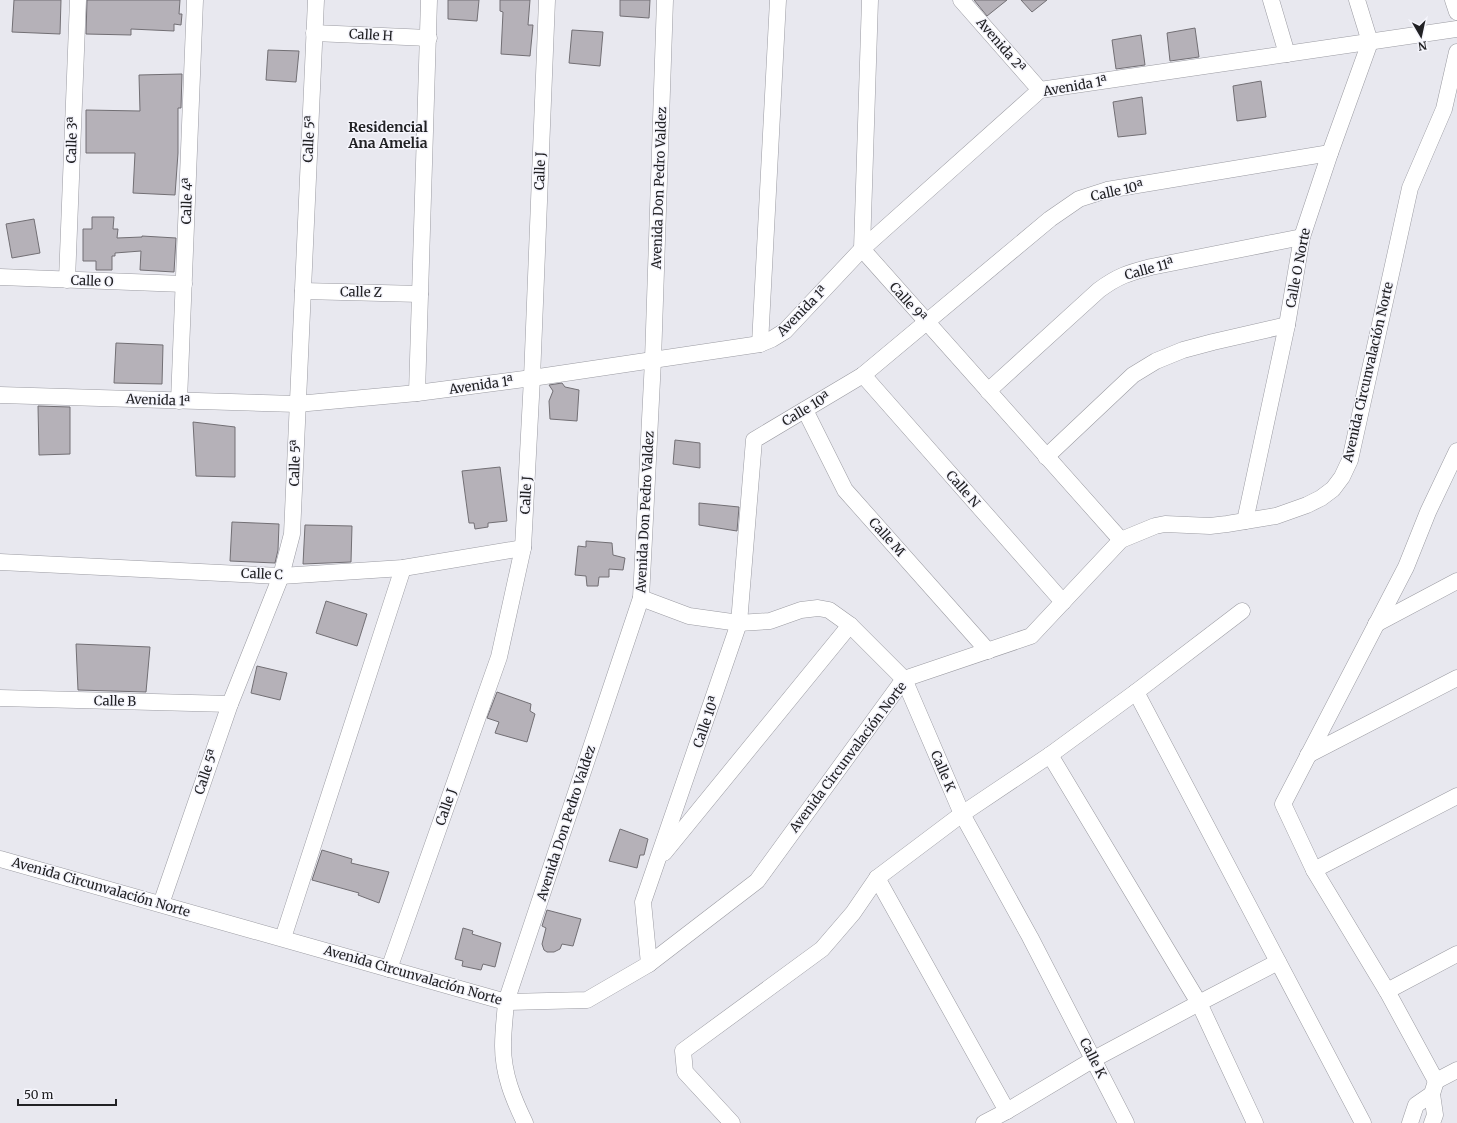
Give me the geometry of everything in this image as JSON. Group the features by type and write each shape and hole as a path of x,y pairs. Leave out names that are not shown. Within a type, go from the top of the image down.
{"street":[{"name":"Calle 3ª","path":"67,280 78,0"},
{"name":"Calle 4ª","path":"179,401 195,0"},
{"name":"Calle 5ª","path":"161,904 230,704 281,576 290,545 293,528 297,404 316,0"},
{"path":"417,393 429,0"},
{"name":"Calle J","path":"389,968 499,657 523,548 532,378 547,0"},
{"name":"Avenida Don Pedro Valdez","path":"525,1123 514,1102 506,1076 503,1046 506,1002 641,598 653,360 665,0"},
{"path":"760,344 778,0"},
{"path":"862,249 870,0"},
{"name":"Avenida 2ª","path":"961,0 1040,90"},
{"path":"1270,0 1287,54"},
{"path":"1357,0 1370,42"},
{"path":"1453,0 1457,12"},
{"name":"Avenida 1ª","path":"0,395 297,404 417,393 532,378 760,344 785,331 862,249 1040,90 1457,29"},
{"name":"Calle H","path":"314,33 429,38"},
{"name":"Calle O Norte","path":"1245,521 1287,325 1302,237 1330,153 1370,42"},
{"name":"Avenida Circunvalación Norte","path":"0,858 506,1002 587,1000 649,964 757,881 904,679 1031,636 1121,540 1155,526 1166,524 1210,526 1276,516 1307,505 1321,498 1333,489 1342,477 1350,460 1410,188 1444,109 1454,81 1457,52"},
{"name":"Calle 10ª","path":"649,964 644,902 739,623 754,440 864,375 1050,219 1079,199 1107,190 1330,153"},
{"name":"Calle 11ª","path":"988,391 1100,290 1115,279 1144,269 1302,237"},
{"name":"Calle 9ª","path":"862,249 1121,540"},
{"name":"Calle O","path":"0,277 184,284"},
{"name":"Calle Z","path":"303,291 420,294"},
{"path":"1046,457 1133,376 1156,361 1183,350 1287,325"},
{"name":"Calle N","path":"864,375 1063,602"},
{"name":"Calle M","path":"805,410 846,490 988,651"},
{"path":"1432,1123 1435,1115 1434,1088 1387,992 1314,870 1283,804 1406,566 1428,512 1457,451"},
{"name":"Calle C","path":"0,562 281,576 403,568 523,548"},
{"path":"283,938 403,568"},
{"path":"1376,624 1457,581"},
{"name":"Calle K","path":"641,598 689,616 739,623 770,621 801,610 818,608 829,610 850,625 904,679 962,814 1030,937 1126,1123"},
{"path":"732,1123 685,1072 683,1051 822,949 853,913 877,878 962,814 1050,754 1136,692 1242,611"},
{"path":"657,862 850,625"},
{"path":"1308,755 1457,678"},
{"path":"1136,692 1363,1123"},
{"name":"Calle B","path":"0,698 230,704"},
{"path":"1050,754 1199,1002 1254,1123"},
{"path":"1314,870 1457,796"},
{"path":"877,878 1007,1111"},
{"path":"1387,992 1457,954"},
{"path":"987,1122 1094,1059 1199,1002 1278,962"},
{"path":"1410,1123 1416,1105 1434,1088 1457,1070"}],"building":[{"path":"14,0 61,0 60,34 12,32"},
{"path":"87,0 180,0 179,14 182,14 181,25 174,24 174,31 131,29 131,35 86,34"},
{"path":"448,0 479,0 477,21 448,19"},
{"path":"500,0 530,0 528,25 533,25 530,56 501,54 503,12 500,11"},
{"path":"620,0 650,0 649,18 620,16"},
{"path":"974,0 1007,0 987,16"},
{"path":"1021,0 1047,0 1032,12"},
{"path":"1195,28 1199,57 1170,61 1167,33"},
{"path":"572,30 603,32 600,66 569,63"},
{"path":"1141,35 1145,65 1116,69 1112,40"},
{"path":"268,50 299,51 296,82 266,80"},
{"path":"182,74 181,108 178,108 178,153 175,195 133,193 135,153 86,153 86,110 140,111 139,75"},
{"path":"1261,81 1266,117 1237,121 1233,86"},
{"path":"1142,97 1146,134 1118,137 1113,102"},
{"path":"92,217 114,217 113,229 118,229 117,238 142,236 176,238 174,272 140,270 141,251 115,253 115,256 112,256 112,270 96,270 96,261 83,261 83,229 92,229"},
{"path":"34,219 40,253 12,258 6,224"},
{"path":"116,343 163,345 162,384 114,383"},
{"path":"562,383 565,387 579,390 577,421 550,419 549,401 553,391 549,385"},
{"path":"38,406 70,407 70,454 39,455"},
{"path":"193,422 235,427 235,477 196,476"},
{"path":"675,440 700,443 700,468 673,464"},
{"path":"500,467 507,521 488,523 488,527 475,529 474,523 469,523 462,471"},
{"path":"699,503 739,507 737,531 699,525"},
{"path":"232,522 279,524 278,550 275,563 230,561"},
{"path":"305,525 352,526 351,562 303,564"},
{"path":"586,541 612,543 613,555 625,558 623,570 609,569 609,577 599,577 598,586 587,586 586,576 575,575 578,546 586,547"},
{"path":"326,601 367,614 357,646 316,633"},
{"path":"76,644 150,647 146,692 78,690"},
{"path":"257,666 287,673 280,700 251,693"},
{"path":"497,692 531,704 530,711 535,714 527,742 495,733 499,722 487,718"},
{"path":"620,829 648,839 644,855 640,855 637,868 609,861"},
{"path":"322,850 352,859 351,863 389,872 379,903 358,895 359,893 312,880"},
{"path":"547,910 581,919 573,946 562,944 560,949 554,952 547,952 544,950 542,944 546,928 542,926"},
{"path":"463,928 473,931 472,934 501,943 495,967 483,964 481,970 462,966 463,961 455,959"}],"district":[{"name":"Residencial Ana Amelia","path":"388,136"}]}
